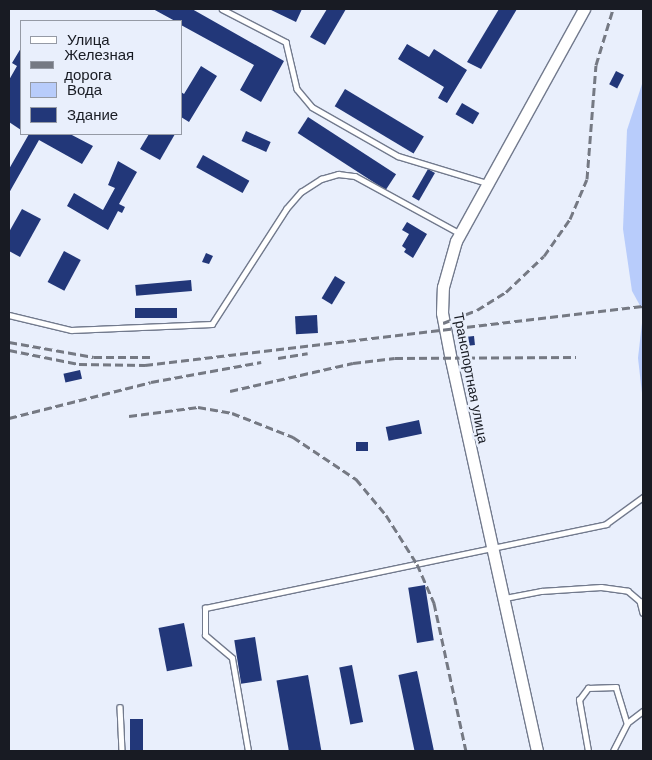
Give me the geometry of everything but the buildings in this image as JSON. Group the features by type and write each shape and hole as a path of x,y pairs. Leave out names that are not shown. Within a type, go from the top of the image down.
{"street":[{"name":"Транспортная улица","path":"537,751 443,322 445,276 460,233 584,9"}],"lane":[{"path":"222,9 286,42 297,89 312,107 398,156 487,183"},
{"path":"9,315 71,330 212,324 286,209 301,192 321,179 338,174 355,176 460,233"},
{"path":"248,751 232,658 205,635 205,608 493,550 606,524 643,497"},
{"path":"504,598 541,590 602,587 628,592 640,601 643,613"},
{"path":"588,751 579,700 588,688 616,687 627,723"},
{"path":"120,707 122,751"},
{"path":"613,751 627,723 643,711"}],"water":[{"path":"643,81 643,311 632,291 623,229 627,130"},
{"path":"643,314 643,402 638,358"}],"railway":[{"path":"443,323 477,310 506,292 544,256 570,219 587,179 596,65 613,9"},
{"path":"9,350 79,364 145,365 643,306"},
{"path":"9,342 94,357 152,357"},
{"path":"278,358 308,353"},
{"path":"230,391 353,363 395,358 576,357"},
{"path":"9,418 151,382 261,362"},
{"path":"129,416 198,407 232,413 293,437 356,479 386,515 417,564 434,603 466,751"}]}
